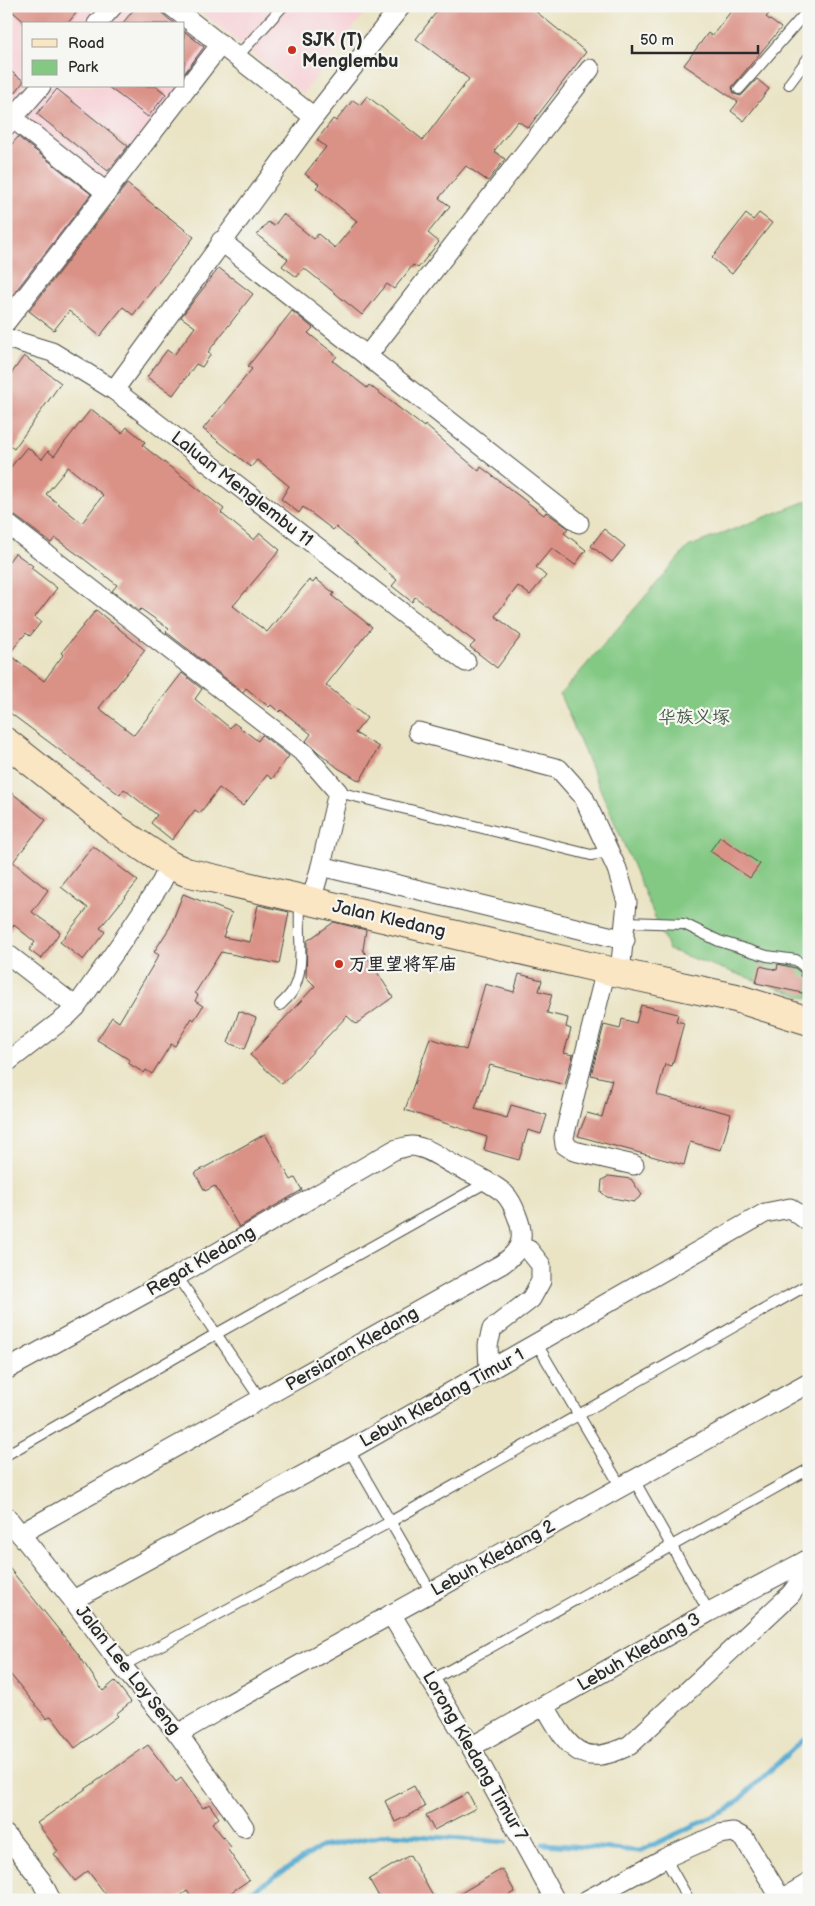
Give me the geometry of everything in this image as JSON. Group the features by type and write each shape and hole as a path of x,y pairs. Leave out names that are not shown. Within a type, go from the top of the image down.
{"main road":[{"name":"Jalan Kledang","path":"6,742 116,829 170,865 186,872 613,972 736,998 808,1018"}],"street":[{"path":"99,22 113,6"},
{"path":"171,6 314,116"},
{"path":"114,390 314,116 401,6"},
{"path":"6,322 221,44"},
{"path":"367,356 590,69"},
{"path":"39,88 8,119 107,193"},
{"path":"221,241 579,523"},
{"name":"Laluan Menglembu 11","path":"6,338 52,352 114,390 466,662"},
{"path":"6,523 305,754 338,792 321,866 306,900"},
{"path":"418,732 558,769 583,796 617,870 627,902 626,931 564,1137 565,1145 574,1151 634,1165"},
{"path":"6,1063 66,1017 76,1007 150,899 170,865"},
{"path":"321,866 626,931"},
{"path":"6,953 76,1007"},
{"name":"Regat Kledang","path":"6,1370 177,1276 394,1150 412,1146 426,1150 487,1182"},
{"path":"487,1182 512,1202 521,1226 523,1239 520,1247 529,1250 541,1265 541,1281 531,1299 492,1329 488,1345 489,1371"},
{"name":"Lebuh Kledang Timur 1","path":"73,1600 349,1450 765,1213 790,1208 809,1222"},
{"name":"Persiaran Kledang","path":"20,1534 502,1264 514,1256 520,1247"},
{"name":"Lebuh Kledang 2","path":"178,1734 809,1383"},
{"name":"Jalan Lee Loy Seng","path":"6,1516 73,1600 122,1666 178,1734 244,1827"},
{"path":"545,1706 563,1739 576,1750 593,1756 612,1754 630,1745 791,1594 804,1575 807,1560"},
{"name":"Lebuh Kledang 3","path":"471,1747 709,1612 807,1560"},
{"name":"Lorong Kledang Timur 7","path":"391,1614 471,1747 555,1900"},
{"path":"590,1899 665,1858 719,1834 733,1832 744,1838 782,1899 809,1883"},
{"path":"6,1835 41,1880 51,1900"}],"lane":[{"path":"237,57 283,6"},
{"path":"739,89 809,9"},
{"path":"790,84 809,57"},
{"path":"338,792 591,855 608,852"},
{"path":"280,1005 293,991 298,977 298,916 306,900"},
{"path":"626,931 684,924 719,941 767,956 796,960 809,971"},
{"path":"6,1455 216,1334 487,1182"},
{"path":"177,1276 261,1400"},
{"path":"122,1666 390,1522 809,1284"},
{"path":"537,1344 578,1414 672,1546 709,1612"},
{"path":"349,1450 431,1592"},
{"path":"432,1680 809,1469"},
{"path":"665,1858 689,1900"}],"shaded area":[{"path":"6,6 172,6 218,43 185,86 185,22 22,22 22,88 184,88 6,320"},
{"name":"SJK (T) Menglembu","path":"193,6 370,6 303,94"}],"green space":[{"name":"华族义塚","path":"809,500 809,999 669,950 560,695 688,547"}],"building":[{"path":"6,6 82,6 69,22 25,22"},
{"path":"153,6 173,22 124,22 135,8"},
{"path":"441,6 529,6 586,52 528,128 518,121 494,151 505,159 488,181 466,166 439,198 450,206 428,233 439,242 418,268 413,265 394,289 387,284 362,315 304,268 297,277 282,266 288,259 257,235 268,222 274,226 283,214 314,239 318,234 335,248 357,221 316,188 319,184 305,174 326,147 317,140 333,119 336,121 353,100 360,105 367,96 423,140 469,79 416,39"},
{"path":"735,6 759,6 769,14 766,17 781,28 732,87 734,94 741,96 757,79 769,89 744,121 731,111 738,102 684,65 708,33 712,36"},
{"path":"185,32 204,47 185,73"},
{"path":"6,68 22,80 22,84 15,93 6,86"},
{"path":"110,88 158,88 166,94 148,117"},
{"path":"57,89 128,146 108,171 37,114"},
{"path":"18,137 91,194 11,297 6,293 6,151"},
{"path":"127,184 194,237 133,315 123,307 100,336 69,311 54,330 29,311"},
{"path":"759,213 772,223 732,274 712,258 746,214 753,220"},
{"path":"219,268 253,294 208,352 211,354 202,367 196,364 173,395 147,377 167,350 174,355 195,327 181,317"},
{"path":"292,311 313,328 308,333 337,356 333,361 367,388 369,385 424,427 425,425 479,471 481,467 544,515 546,512 568,528 564,533 586,550 575,565 552,548 536,567 546,576 530,595 518,586 495,616 521,636 497,668 470,647 475,642 415,597 412,602 392,586 397,580 336,527 333,530 303,507 299,513 281,499 289,486 257,460 251,467 203,429 252,369 248,366"},
{"path":"24,356 61,383 14,449 6,443 6,381"},
{"path":"91,409 122,433 127,427 145,442 142,445 224,509 221,513 254,540 260,533 280,550 233,606 267,632 309,580 313,583 316,579 334,593 332,596 372,627 326,685 367,718 355,733 379,747 360,781 338,768 318,752 306,741 311,734 281,710 279,712 271,705 269,707 246,688 243,692 166,632 169,629 141,609 139,611 112,591 117,585 84,559 55,538 51,543 6,509 6,473 27,447 42,459 48,451 54,456","holes":["68,467 103,495 82,523 46,494"]},
{"path":"604,529 625,546 612,562 591,546"},
{"path":"15,553 33,566 31,568 57,588 35,617 41,622 30,636 26,633 9,654 44,681 63,655 61,653 96,610 145,650 99,708 134,735 182,673 202,689 195,699 230,728 234,723 258,741 262,735 289,756 272,779 267,775 243,806 219,788 200,813 195,810 172,840 151,823 157,815 124,789 120,795 6,710 6,565"},
{"path":"12,793 46,820 13,862 48,890 32,912 60,932 41,959 29,950 35,942 14,925 6,935 6,801"},
{"path":"720,837 760,864 750,878 710,851"},
{"path":"93,846 138,881 100,928 105,932 83,960 60,942 88,908 61,887"},
{"path":"183,894 232,913 223,937 250,942 258,905 289,912 279,964 221,952 195,993 198,995 195,1001 203,1006 194,1020 192,1018 175,1046 171,1044 152,1074 146,1070 144,1073 128,1063 130,1060 97,1040 112,1017 119,1022 159,955 154,952 170,927"},
{"path":"334,922 366,930 363,950 393,997 356,1024 347,1016 282,1084 250,1055 315,986 306,977 307,941"},
{"path":"778,964 795,968 801,973 800,976 809,978 807,994 756,983 760,966 777,970"},
{"path":"519,974 542,980 539,991 552,994 547,1013 568,1018 566,1027 571,1029 564,1053 573,1055 565,1085 490,1065 475,1109 507,1118 511,1105 547,1115 541,1134 528,1130 519,1160 484,1150 487,1137 405,1110 430,1038 466,1050 485,984 514,992"},
{"path":"641,1005 678,1014 676,1021 684,1023 672,1066 665,1064 657,1095 731,1114 721,1150 690,1142 684,1165 578,1136 587,1113 602,1117 612,1080 591,1075 604,1025 620,1029 622,1019 636,1023"},
{"path":"239,1011 256,1018 245,1049 228,1043"},
{"path":"265,1134 291,1180 295,1178 302,1190 239,1227 215,1186 205,1191 195,1173"},
{"path":"609,1176 631,1179 642,1195 634,1202 607,1197 601,1192 602,1180"},
{"path":"6,1564 78,1654 103,1691 115,1681 131,1702 116,1714 118,1716 75,1748 51,1716 47,1719 6,1669"},
{"path":"148,1745 176,1782 181,1778 203,1808 209,1804 219,1818 212,1823 231,1847 228,1850 249,1880 220,1900 194,1900 187,1891 175,1900 110,1900 88,1871 75,1881 54,1854 58,1851 37,1823"},
{"path":"414,1786 425,1807 395,1822 385,1801"},
{"path":"468,1793 476,1808 434,1830 426,1815"},
{"path":"410,1855 435,1900 381,1900 369,1879"},
{"path":"502,1869 515,1892 501,1900 449,1900"}],"waterway":[{"path":"543,1844 640,1851 729,1809 809,1734"},
{"path":"238,1900 321,1847 390,1834 506,1842"}],"place":[{"name":"SJK (T) Menglembu","path":"292,50"},
{"name":"万里望将军庙","path":"339,964"}]}
